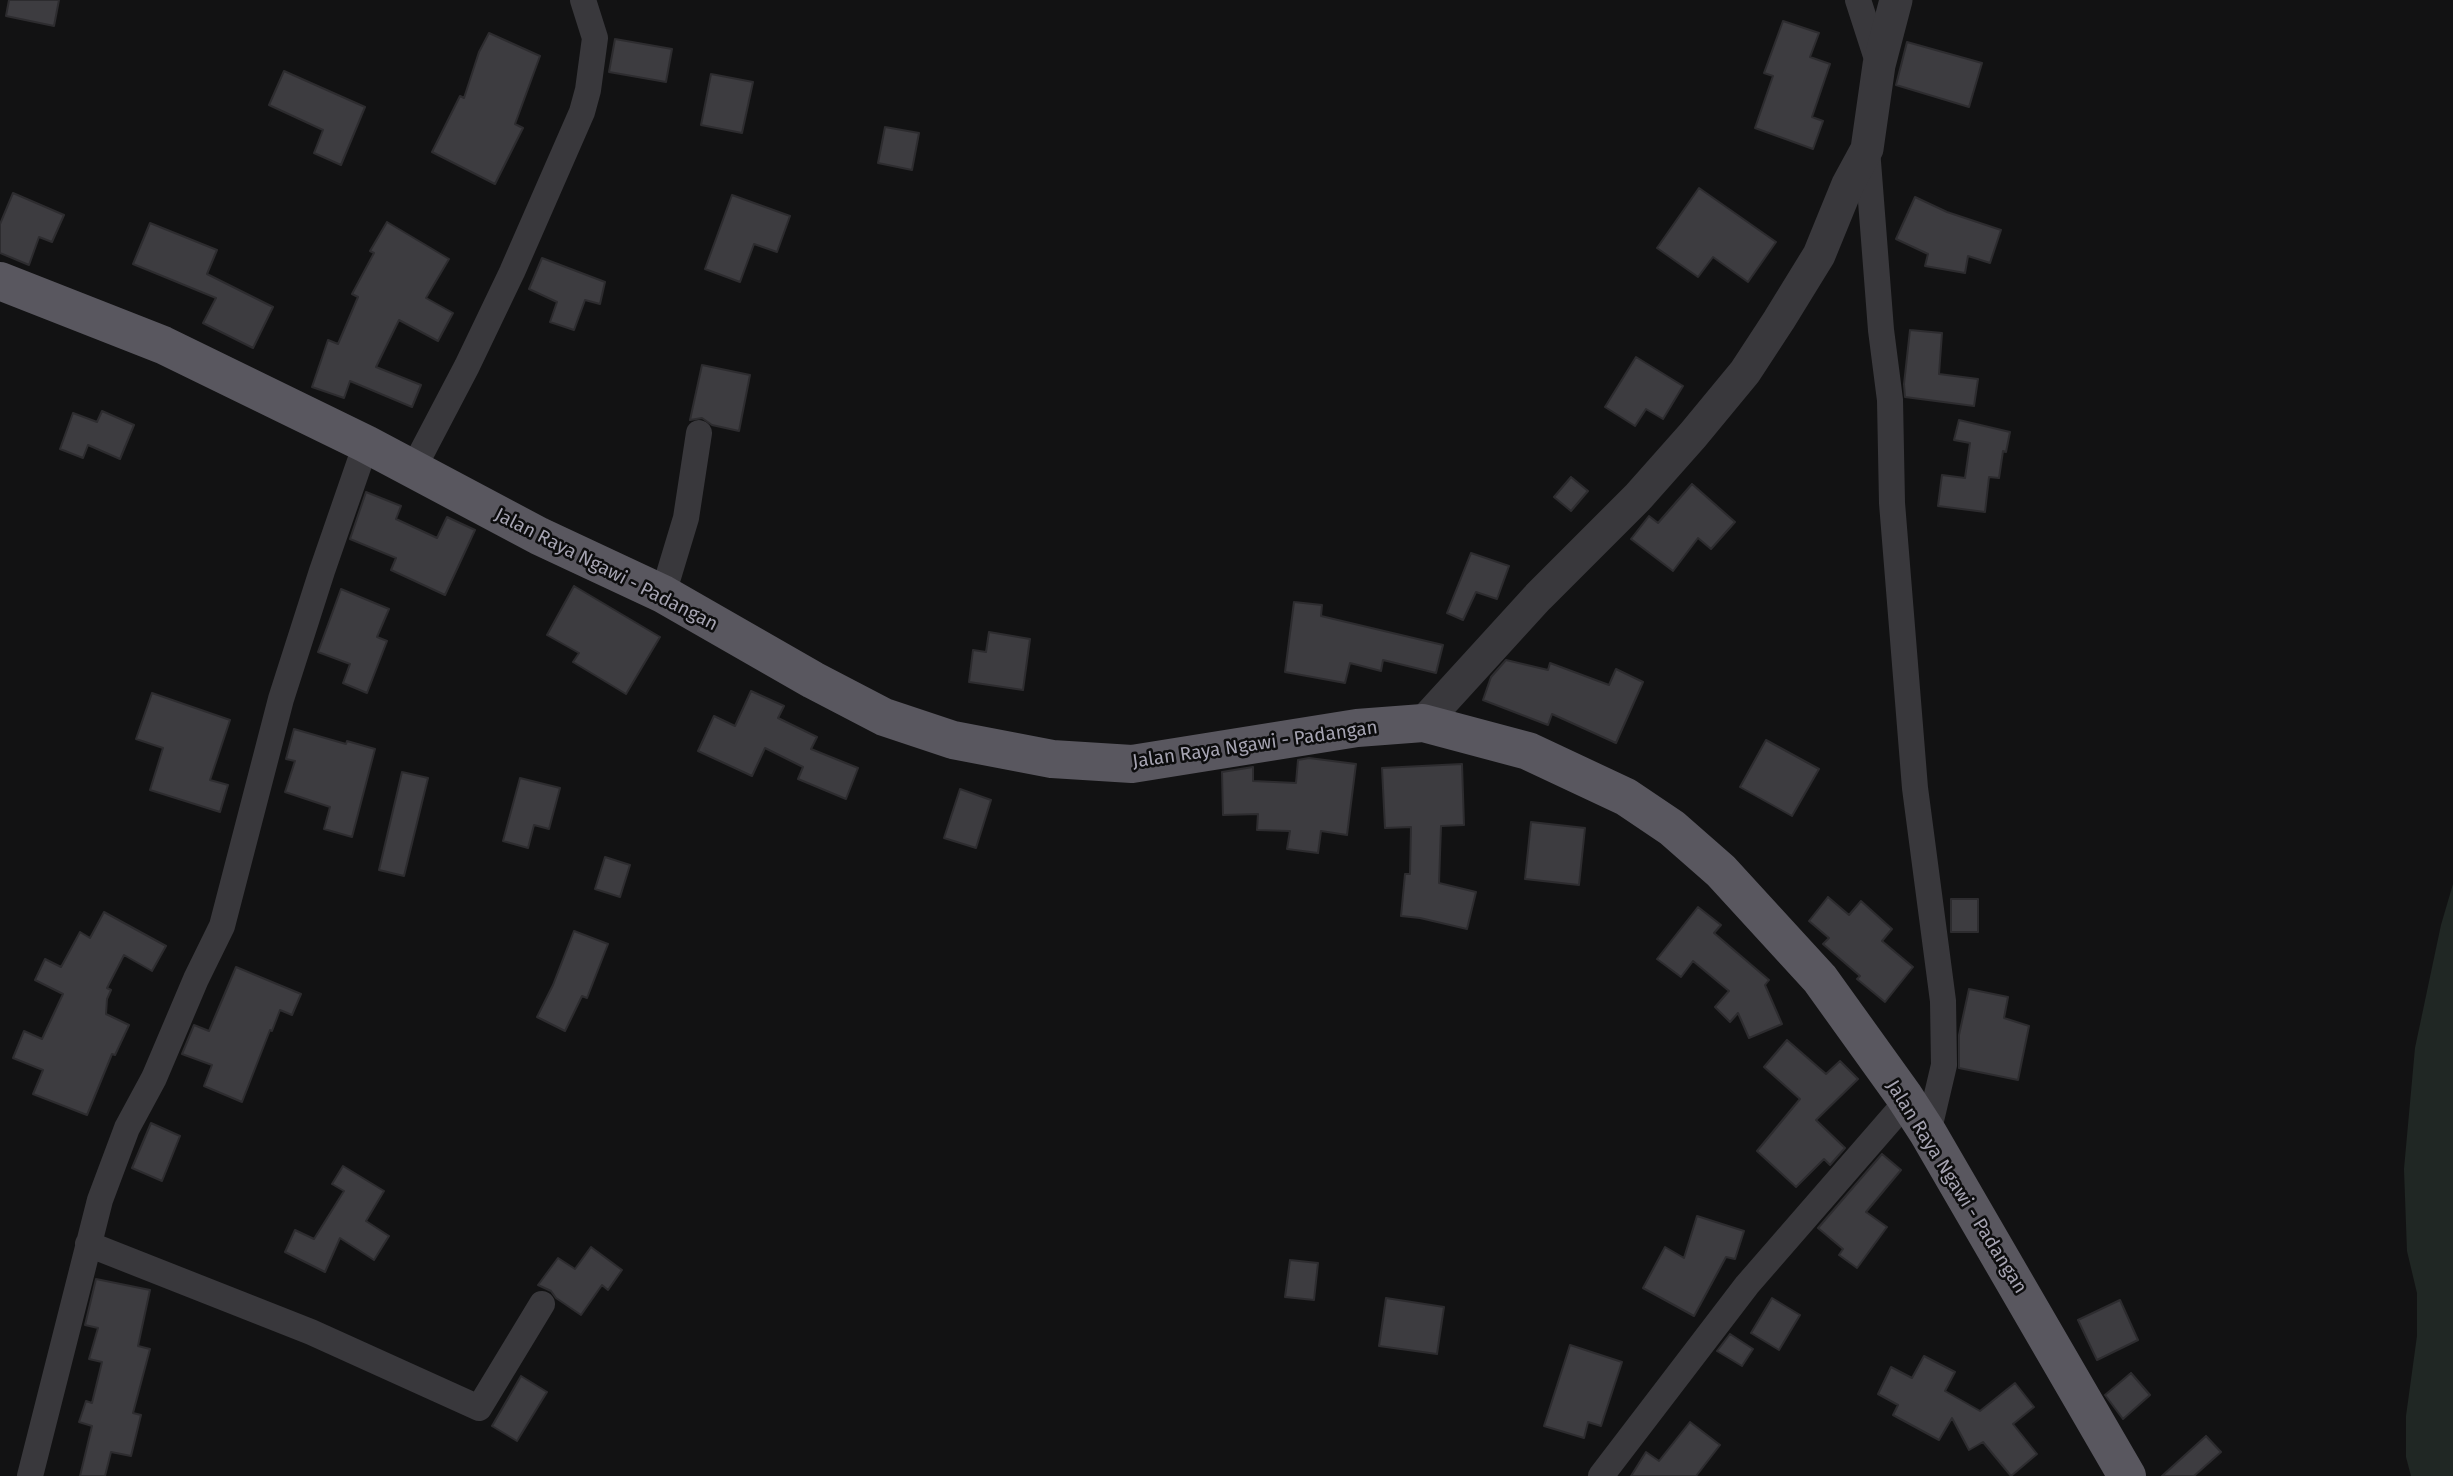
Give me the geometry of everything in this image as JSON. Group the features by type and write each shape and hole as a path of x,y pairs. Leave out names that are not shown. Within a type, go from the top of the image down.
{"highway":[{"name":"Jalan Raya Ngawi - Padangan","path":"0,281 163,345 366,444 412,471 538,536 663,594 884,718 953,740 1052,759 1132,764 1357,728 1423,723 1528,751 1626,796 1672,828 1721,871 1820,979 1927,1133 2127,1476"}],"street":[{"path":"412,471 512,272 582,112 588,90 595,38 583,0"},
{"path":"1858,0 1879,65"},
{"path":"1896,0 1879,65 1867,149 1881,330 1890,400 1892,503 1915,788 1944,1001 1944,1065 1927,1133"},
{"path":"1423,723 1538,597 1638,497 1745,372 1819,255 1848,184 1867,149"},
{"path":"663,594 686,518 699,433"},
{"path":"30,1476 100,1200 127,1129 222,926 281,699 366,444"},
{"path":"1601,1476 1746,1285 1907,1101"},
{"path":"88,1244 311,1332 479,1408 542,1304"}],"shaded area":[{"path":"2453,884 2453,1476 2411,1476 2406,1457 2406,1416 2417,1336 2417,1293 2407,1251 2404,1169 2415,1048 2441,925"}],"building":[{"path":"9,0 59,0 54,26 6,16"},
{"path":"1783,21 1819,33 1810,57 1830,64 1812,117 1823,121 1813,149 1755,128 1773,76 1764,73"},
{"path":"489,33 540,56 515,124 523,128 495,184 432,152 460,96 464,98 479,52"},
{"path":"615,39 672,49 666,82 609,72"},
{"path":"1907,42 1982,63 1969,107 1896,85"},
{"path":"284,71 365,107 341,165 314,153 323,130 269,105"},
{"path":"711,74 753,82 742,133 701,125"},
{"path":"885,127 919,133 912,170 878,163"},
{"path":"1699,188 1776,242 1748,282 1713,257 1698,277 1657,248"},
{"path":"13,193 64,215 52,242 39,237 29,265 0,253 0,224"},
{"path":"732,195 790,216 777,252 754,244 740,282 705,269"},
{"path":"1915,197 1947,212 2001,230 1990,263 1968,256 1965,273 1925,266 1928,254 1896,239"},
{"path":"387,222 449,259 426,298 453,313 438,341 399,320 376,367 421,385 412,407 350,381 344,398 312,387 328,340 338,344 358,297 352,294 374,253 370,251"},
{"path":"150,223 217,250 207,274 273,307 253,348 203,323 216,298 133,264"},
{"path":"542,258 605,282 600,304 585,300 574,330 550,322 557,302 529,289"},
{"path":"1910,330 1942,333 1939,374 1978,379 1974,406 1905,397"},
{"path":"1636,357 1683,386 1663,419 1646,409 1635,426 1605,407"},
{"path":"702,365 750,375 739,431 712,425 702,418 690,420"},
{"path":"102,411 134,425 120,459 88,445 83,458 60,449 73,413 97,422"},
{"path":"1959,420 2010,432 2006,452 2003,451 1999,478 1989,477 1985,512 1938,506 1942,475 1965,478 1970,443 1954,440"},
{"path":"1571,477 1588,491 1571,511 1554,497"},
{"path":"1692,484 1735,522 1711,549 1698,538 1673,571 1631,539 1649,516 1658,523"},
{"path":"366,492 401,506 396,519 437,538 447,517 475,530 445,595 391,570 396,558 350,539"},
{"path":"1471,553 1509,566 1497,599 1476,592 1463,620 1447,613"},
{"path":"574,586 660,637 626,694 573,662 579,653 547,635"},
{"path":"341,589 389,609 377,637 387,641 367,693 343,683 350,664 318,652"},
{"path":"1294,602 1322,605 1321,616 1443,645 1436,673 1383,660 1381,671 1350,663 1345,683 1285,672"},
{"path":"989,632 1030,639 1023,690 969,682 973,650 986,652"},
{"path":"1506,660 1548,670 1550,663 1609,685 1616,669 1643,682 1616,743 1552,714 1548,725 1483,700 1491,677"},
{"path":"751,691 784,706 778,718 817,737 811,749 858,768 846,799 798,779 803,767 765,748 752,776 698,751 714,716 735,726"},
{"path":"152,693 230,720 210,780 228,785 220,812 150,790 163,748 136,739"},
{"path":"294,729 375,749 352,837 324,829 330,807 285,792 295,761 286,759"},
{"path":"1766,740 1819,769 1792,816 1740,787"},
{"path":"1309,758 1356,764 1347,835 1321,831 1318,853 1287,849 1290,831 1257,830 1258,814 1223,815 1222,772 1253,767 1253,781 1296,783 1298,760"},
{"path":"1462,764 1464,825 1441,826 1439,883 1476,892 1467,929 1401,916 1405,874 1410,874 1411,827 1385,828 1382,768"},
{"path":"402,772 428,778 404,876 379,870"},
{"path":"520,778 560,788 549,829 534,825 528,848 503,841"},
{"path":"960,789 991,800 976,848 944,838"},
{"path":"1531,822 1585,828 1579,885 1525,879"},
{"path":"605,857 630,865 620,897 595,889"},
{"path":"1828,897 1849,915 1861,901 1892,929 1882,941 1913,967 1885,1002 1857,979 1860,976 1823,944 1829,938 1809,921"},
{"path":"1951,899 1978,899 1978,932 1951,932"},
{"path":"1698,907 1721,925 1714,933 1769,980 1765,985 1782,1024 1749,1038 1738,1013 1730,1022 1715,1007 1729,991 1693,961 1681,977 1657,959"},
{"path":"104,912 166,946 152,971 124,955 107,988 111,990 106,1014 129,1025 115,1055 112,1054 87,1115 33,1094 43,1070 13,1058 24,1031 42,1039 63,994 35,980 45,959 61,967 80,932 90,938"},
{"path":"574,931 608,944 587,998 582,996 565,1031 537,1017"},
{"path":"236,967 301,994 292,1015 280,1010 242,1102 204,1086 212,1065 182,1054 194,1025 209,1031"},
{"path":"1969,989 2008,997 2004,1018 2029,1026 2018,1080 1959,1068 1959,1035"},
{"path":"1787,1040 1826,1074 1840,1061 1858,1079 1816,1120 1845,1148 1830,1165 1824,1159 1796,1187 1757,1151 1800,1099 1764,1067"},
{"path":"151,1123 180,1136 162,1181 132,1168"},
{"path":"1882,1154 1901,1170 1866,1212 1887,1227 1857,1268 1839,1255 1843,1249 1818,1228"},
{"path":"343,1166 384,1191 366,1221 389,1236 374,1260 340,1238 325,1272 285,1252 295,1230 314,1239 344,1191 332,1184"},
{"path":"1697,1216 1744,1231 1735,1259 1726,1257 1694,1316 1643,1288 1665,1247 1684,1258"},
{"path":"591,1247 622,1270 608,1290 602,1285 581,1315 556,1298 551,1291 538,1285 558,1258 575,1269"},
{"path":"1290,1260 1318,1263 1314,1300 1285,1297"},
{"path":"96,1279 150,1290 138,1346 150,1349 133,1413 141,1415 131,1456 111,1452 105,1476 80,1476 92,1426 79,1422 86,1401 92,1403 102,1362 89,1359 98,1328 85,1325"},
{"path":"1386,1298 1444,1307 1437,1354 1379,1346"},
{"path":"1772,1298 1800,1315 1779,1350 1751,1333"},
{"path":"2120,1300 2138,1340 2097,1360 2078,1320"},
{"path":"1730,1334 1753,1349 1742,1366 1717,1351"},
{"path":"1570,1345 1622,1362 1601,1426 1588,1422 1584,1438 1544,1426"},
{"path":"1924,1356 1955,1372 1945,1391 1980,1411 2015,1383 2034,1407 2013,1424 2037,1454 2011,1476 1983,1442 1969,1450 1952,1418 1939,1440 1893,1415 1898,1405 1878,1394 1891,1367 1912,1378"},
{"path":"2131,1373 2150,1395 2123,1419 2105,1395"},
{"path":"521,1376 547,1392 517,1441 492,1426"},
{"path":"1690,1422 1720,1445 1696,1476 1631,1476 1646,1452 1659,1461"},
{"path":"2206,1436 2221,1452 2194,1476 2162,1476"}]}
